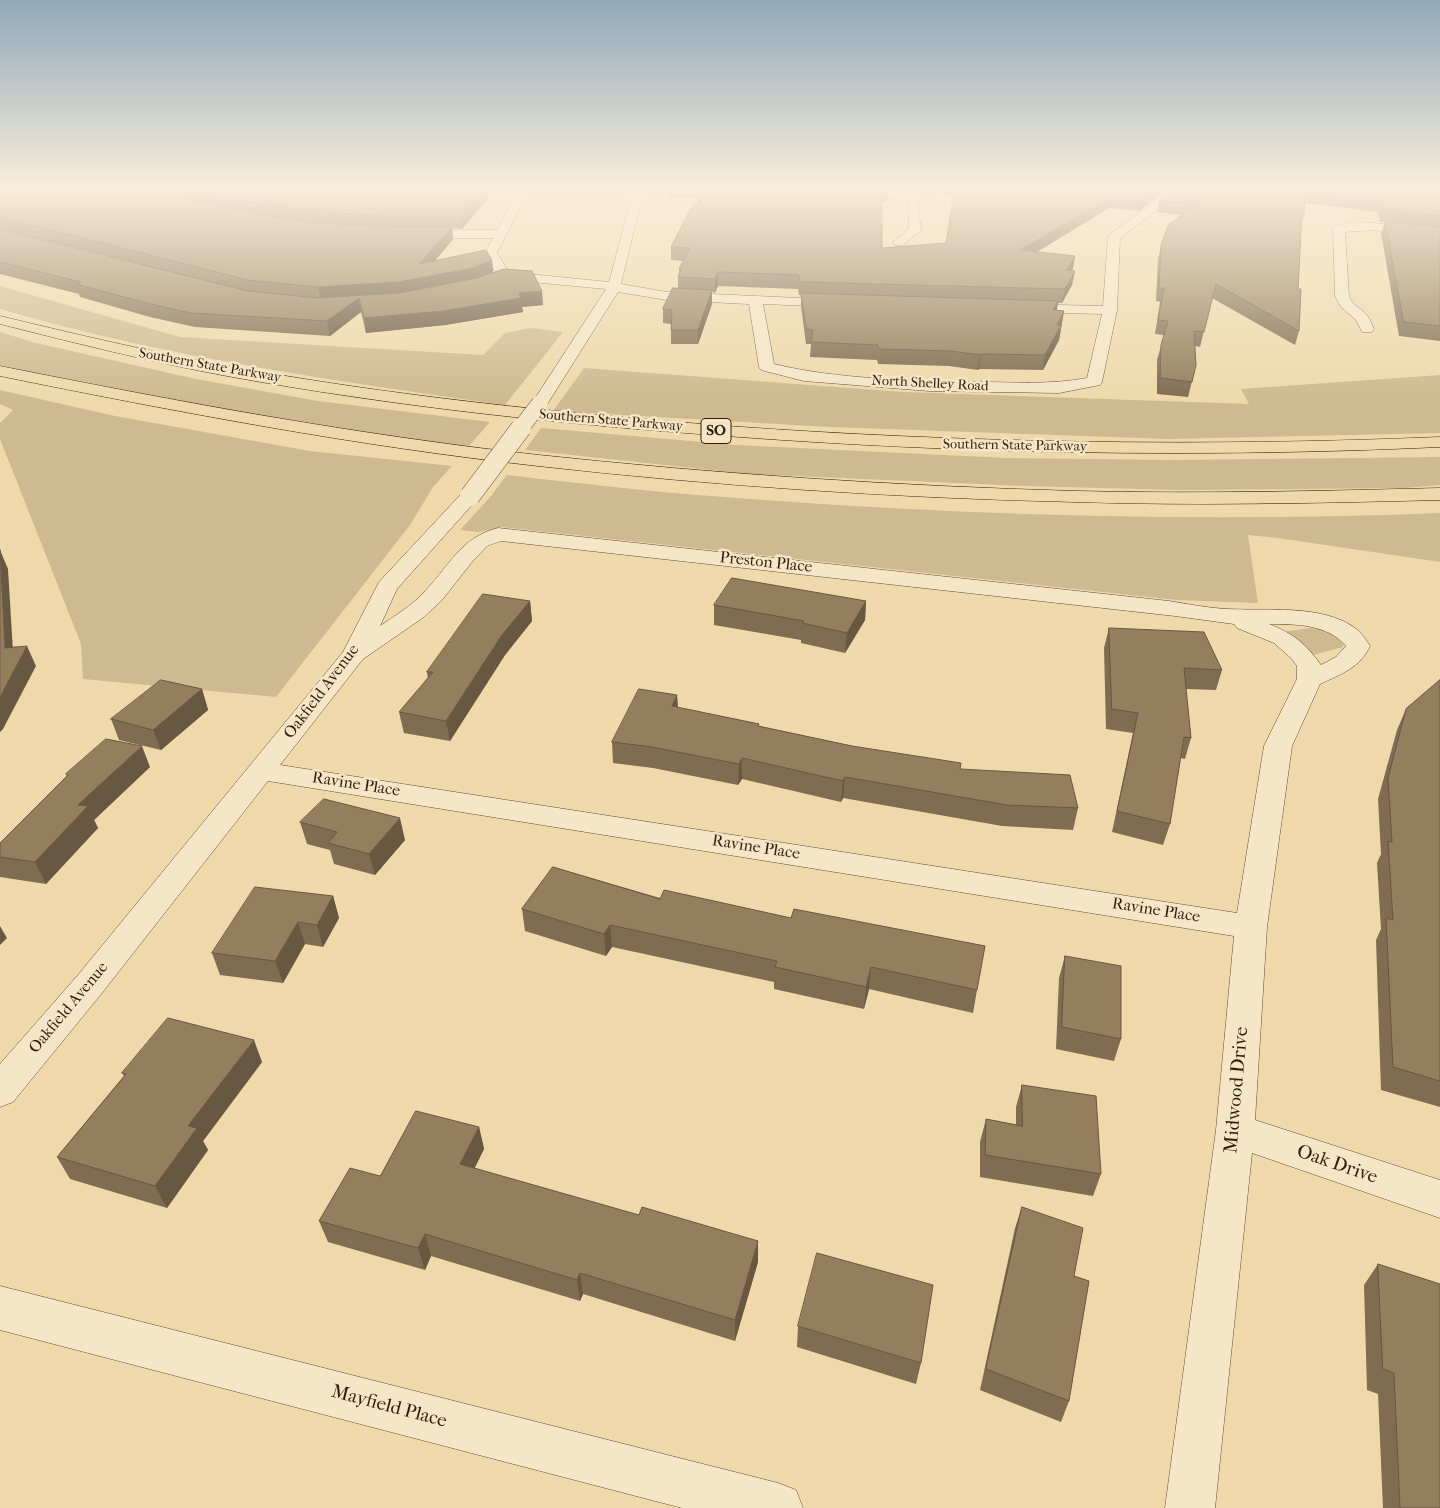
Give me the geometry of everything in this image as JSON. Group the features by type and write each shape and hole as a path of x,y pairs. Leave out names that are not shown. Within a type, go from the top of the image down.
{"highway":[{"name":"Southern State Parkway","path":"0,320 144,355 326,387 440,403 675,428 931,444 1047,448 1234,449 1440,442"},
{"path":"0,371 166,406 279,426 391,443 660,473 916,491 1091,497 1264,498 1440,494"}],"street":[{"path":"494,258 500,278 561,280 667,296 854,303"},
{"name":"Oakfield Avenue","path":"0,1091 90,984 354,654 387,587 470,496 540,403 614,287 621,258"},
{"path":"1001,307 1110,310 1113,258"},
{"path":"1340,258 1344,302 1350,310 1361,317 1366,329"},
{"name":"North Shelley Road","path":"755,300 767,366 804,376 929,386 1059,388 1094,382 1110,310"},
{"name":"Preston Place","path":"354,654 416,612 434,595 464,557 480,542 498,534 1169,608 1222,616"},
{"path":"1222,616 1320,622 1345,630 1354,637 1358,646 1356,654 1346,662 1310,679 1309,666 1300,653 1282,638 1222,616"},
{"name":"Midwood Drive","path":"1190,1508 1234,1130 1251,927 1278,746 1310,679"},
{"name":"Ravine Place","path":"260,771 1251,927"},
{"name":"Oak Drive","path":"1234,1130 1440,1199"},
{"name":"Mayfield Place","path":"0,1308 778,1508"}],"shaded area":[{"path":"0,286 180,337 483,355 505,333 531,328 563,332 505,405 314,377 125,341 0,309"},
{"path":"0,332 36,343 196,379 318,401 490,422 469,446 351,432 233,413 116,391 0,365"},
{"path":"584,368 903,392 1249,404 1241,389 1440,375 1440,433 1168,439 830,427 553,411"},
{"path":"0,390 115,416 310,451 452,466 433,487 410,525 276,697 83,679 81,644 0,439 0,423 13,410 0,404"},
{"path":"541,428 736,445 1007,458 1173,460 1440,457 1440,485 1404,488 1182,490 1023,486 749,474 525,450"},
{"path":"507,475 698,495 883,508 976,512 1162,517 1347,516 1440,513 1440,562 1248,535 1258,603 1177,600 501,527 479,532 460,530"},
{"path":"1310,628 1323,629 1342,638 1343,647 1313,655 1284,632"}],"building":[{"path":"0,258 117,258 248,291 318,298 399,293 477,278 504,269 532,271 542,291 519,293 521,298 443,311 364,318 359,298 327,321 191,313 146,303 76,284 81,282 0,262"},
{"path":"163,258 424,258 419,264 446,258 491,258 492,260 473,268 399,282 318,287 248,280"},
{"path":"685,258 1074,258 1067,270 1075,271 1065,289 800,282 799,275 718,272 715,279 678,277 681,269 679,269"},
{"path":"1160,258 1300,258 1298,289 1301,289 1299,331 1216,284 1204,332 1194,331 1196,365 1192,382 1160,378 1161,345 1168,321 1158,320 1164,288 1159,288"},
{"path":"1392,258 1440,258 1440,326 1404,322"},
{"path":"673,288 712,290 698,330 671,330 672,310 663,309"},
{"path":"801,293 1058,301 1053,310 1064,311 1057,325 1061,325 1045,355 980,355 951,351 879,349 878,345 811,342 813,330 807,329"},
{"path":"0,550 5,648 27,646 0,697"},
{"path":"732,578 866,601 847,633 802,623 804,621 714,605"},
{"path":"483,594 530,601 502,635 446,721 399,712 433,672 427,672"},
{"path":"1109,628 1204,632 1222,670 1184,668 1191,738 1184,737 1170,824 1117,811 1138,713 1112,709"},
{"path":"161,680 202,689 153,730 111,719"},
{"path":"1440,680 1440,1081 1393,1067 1386,918 1393,920 1388,841 1392,842 1388,778 1406,709"},
{"path":"639,689 677,695 672,706 852,746 961,763 960,769 1070,775 1078,808 1007,805 845,777 843,781 742,758 739,764 652,747 612,742"},
{"path":"106,739 142,746 78,805 88,806 35,862 0,857 0,843 68,775 66,774"},
{"path":"324,799 400,818 369,854 328,843 337,832 300,822"},
{"path":"553,867 660,899 664,890 791,918 794,909 985,946 977,990 871,967 866,987 775,967 777,961 610,925 604,934 522,909"},
{"path":"255,887 333,896 317,925 298,922 275,961 212,953"},
{"path":"1065,956 1121,966 1121,1039 1062,1027"},
{"path":"168,1018 254,1040 188,1126 197,1128 155,1186 57,1157 126,1074 122,1073"},
{"path":"1022,1085 1096,1096 1101,1174 985,1155 986,1119 1022,1126"},
{"path":"416,1111 479,1127 460,1164 639,1215 642,1207 758,1241 735,1320 580,1273 577,1280 425,1234 418,1248 319,1221 350,1168 380,1176"},
{"path":"1022,1207 1083,1228 1074,1276 1089,1281 1069,1401 986,1369"},
{"path":"817,1253 933,1285 921,1363 798,1326"},
{"path":"1378,1264 1440,1284 1440,1508 1400,1508 1394,1373 1383,1369"}]}
